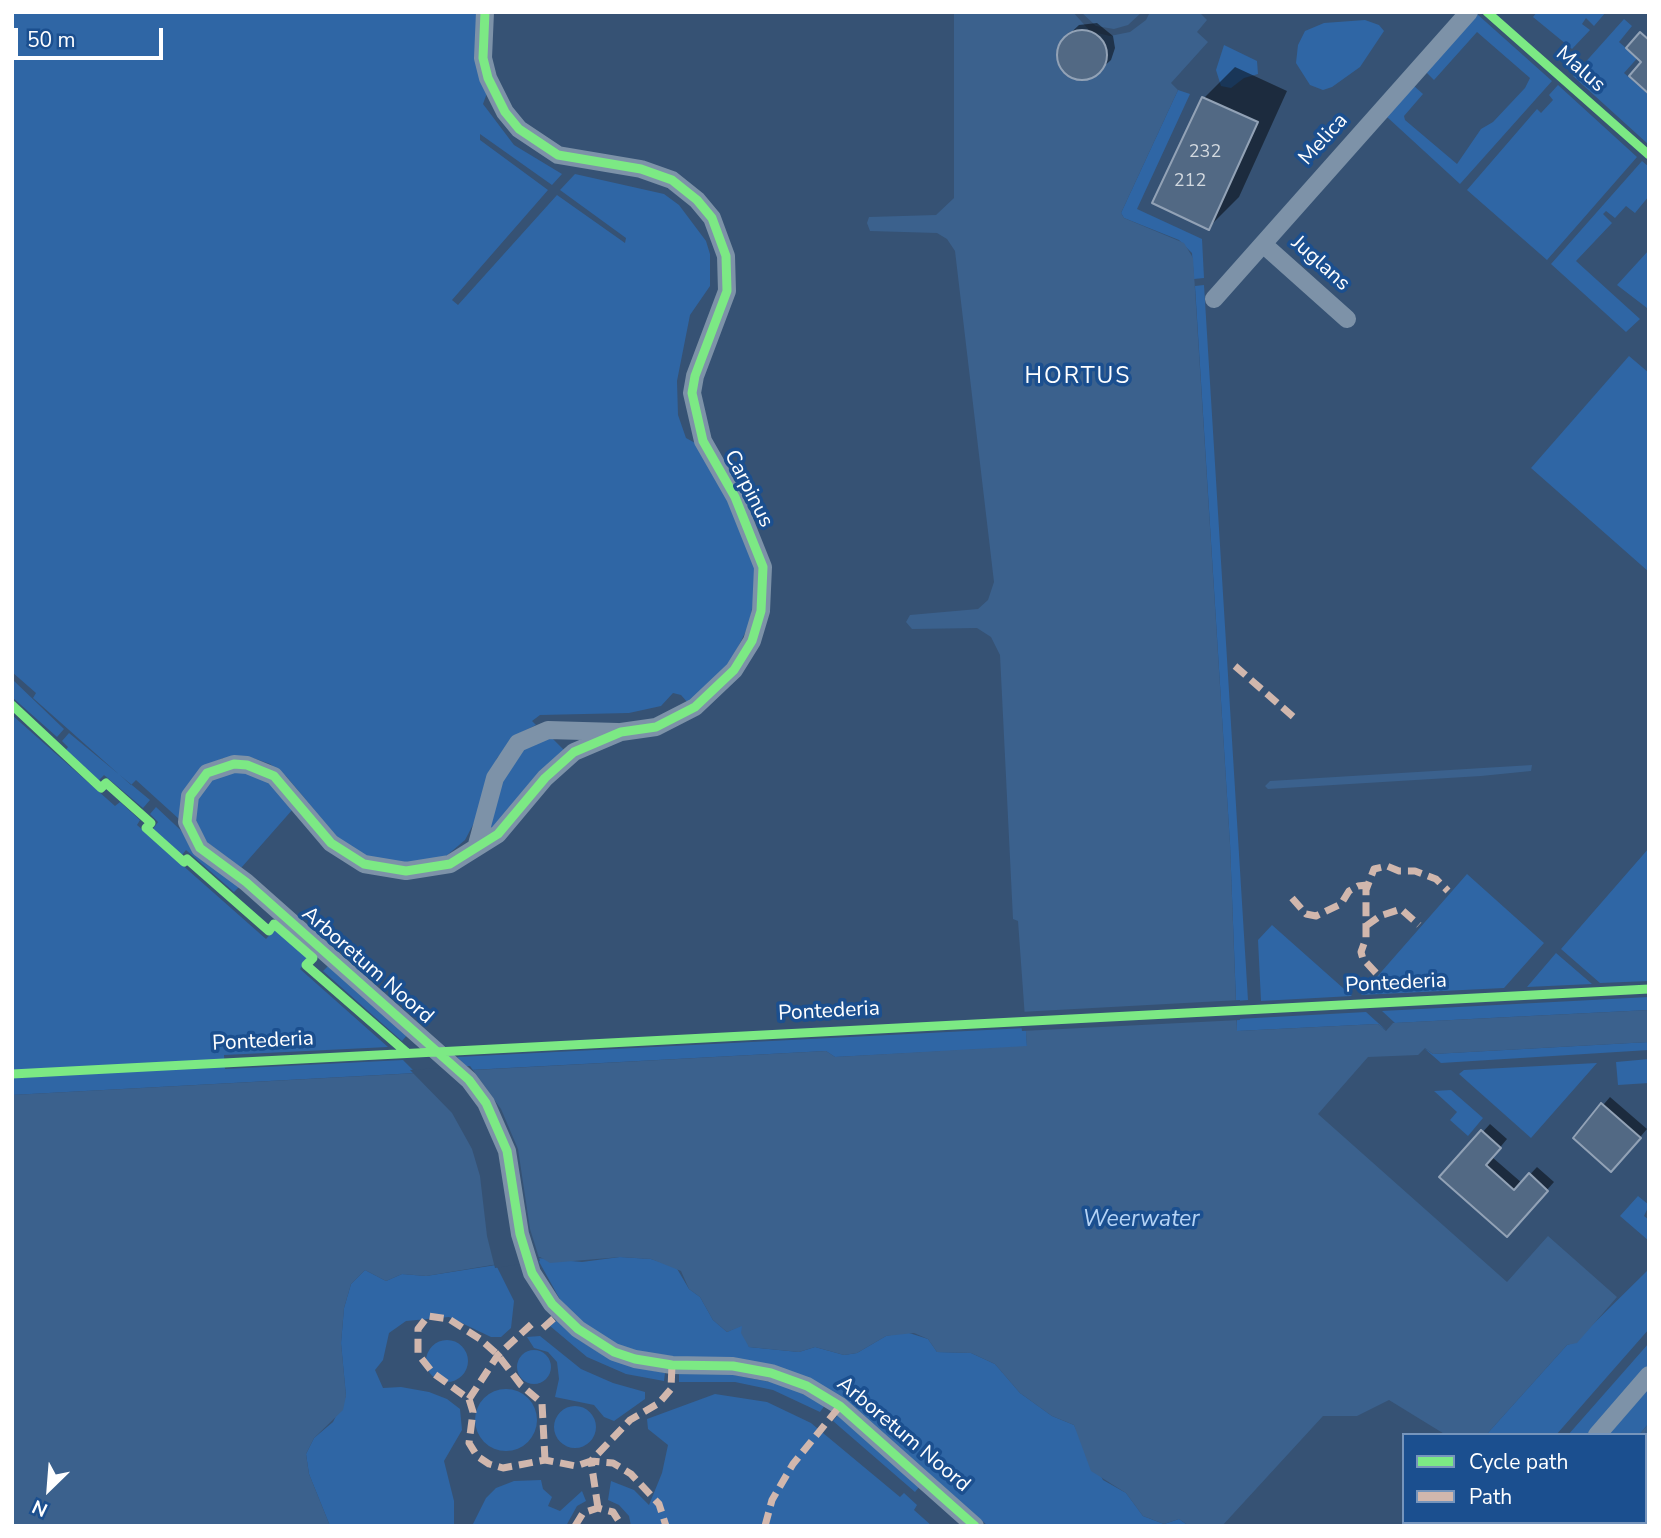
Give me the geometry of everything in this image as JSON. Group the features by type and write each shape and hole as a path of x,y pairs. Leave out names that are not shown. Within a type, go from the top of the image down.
{"street":[{"name":"Carpinus","path":"476,848 495,778 518,743 548,730 621,732 656,726 711,695 744,655 761,611 764,583 758,550 735,498 703,442 692,393 695,376 727,291 726,256 712,218 697,200 672,180 641,169 558,155 519,129 505,112 488,78 483,58 485,12"},
{"name":"Melica","path":"1214,299 1469,12"},
{"name":"Juglans","path":"1263,244 1347,319"},
{"name":"Carpinus","path":"192,835 186,808 190,796 207,773 234,764 261,769 274,776 331,843 364,864 406,871 450,864 506,826 545,778 574,752 621,732"},
{"name":"Arboretum Noord","path":"192,835 200,848 217,863 246,882 450,1060 486,1103 499,1129 512,1169 524,1254 552,1304 578,1329 614,1352 662,1364 733,1366 771,1373 807,1386 840,1406 975,1526"},
{"path":"1599,1433 1649,1375"}],"shaded area":[{"path":"12,12 477,12 476,53 487,93 483,104 514,145 562,174 552,185 480,134 480,140 548,190 452,300 458,305 557,195 625,243 626,238 560,190 575,174 664,194 679,205 706,241 710,254 710,286 690,315 677,381 678,415 686,438 697,444 724,491 755,566 754,598 749,625 729,665 688,703 681,695 673,693 661,706 629,713 540,715 532,721 536,725 520,733 497,758 476,819 465,840 445,857 400,864 368,857 342,843 286,776 270,764 253,758 223,758 200,770 184,792 179,819 136,780 131,785 33,698 36,693 12,672"},
{"path":"1537,12 1606,12 1594,26 1586,18 1582,24 1590,30 1572,49 1533,17"},
{"path":"1477,14 1552,81 1460,184 1387,117 1414,86 1423,94 1404,116 1405,120 1457,164 1481,129 1493,122 1525,88 1530,78 1477,32 1434,80 1426,72"},
{"path":"1624,19 1632,26 1619,42 1634,55 1649,39 1649,45 1624,73 1649,95 1649,145 1573,76"},
{"path":"1365,20 1379,25 1384,31 1360,67 1332,87 1323,90 1310,85 1296,63 1298,45 1305,31 1324,23"},
{"path":"1224,45 1257,61 1258,74 1244,78 1231,88 1221,86 1216,70"},
{"path":"1558,85 1637,157 1547,260 1467,190 1537,109 1541,113 1553,100 1549,95"},
{"path":"1178,90 1190,94 1137,209 1202,239 1204,278 1194,279 1192,253 1179,240 1124,218 1121,213"},
{"path":"1642,161 1649,167 1649,196 1635,213 1626,206 1615,218 1606,211 1603,214 1612,223 1576,261 1640,319 1626,332 1551,264"},
{"path":"1649,250 1649,306 1647,308 1617,285"},
{"path":"1204,285 1248,1000 1236,1001 1230,844 1195,286"},
{"path":"1629,356 1649,373 1649,572 1531,468"},
{"path":"12,679 64,729 57,737 12,697"},
{"path":"12,715 115,806 120,802 140,820 137,825 266,939 275,929 309,959 300,969 388,1047 224,1055 225,1069 403,1060 416,1073 12,1095"},
{"path":"69,733 150,800 143,808 104,775 98,781 65,751 68,747 62,741"},
{"path":"550,736 565,751 486,835 504,774 522,750"},
{"path":"239,771 265,778 293,809 241,868 204,840 195,817 197,798 208,782 217,776"},
{"path":"156,807 240,886 234,892 186,850 182,855 153,829 158,822 150,814"},
{"path":"1649,848 1649,981 1600,983 1561,949"},
{"path":"1467,874 1544,943 1504,988 1361,995"},
{"path":"1272,925 1352,996 1261,1001 1258,940"},
{"path":"1556,953 1592,984 1527,987"},
{"path":"329,965 408,1034 402,1041 323,971"},
{"path":"1649,997 1649,1010 1395,1023 1382,1011"},
{"path":"1366,1012 1387,1031 1378,1024 1237,1031 1237,1019"},
{"path":"1026,1028 1027,1047 835,1057 826,1051 470,1070 457,1057"},
{"path":"1649,1042 1649,1050 1441,1063 1424,1048 1433,1054"},
{"path":"1649,1059 1649,1083 1618,1085 1616,1062"},
{"path":"1597,1063 1531,1138 1459,1074 1464,1070"},
{"path":"1451,1090 1483,1118 1468,1136 1450,1120 1457,1112 1434,1091"},
{"path":"1638,1196 1649,1205 1644,1216 1649,1220 1649,1241 1620,1216"},
{"path":"620,1257 651,1259 676,1267 689,1289 700,1297 713,1320 727,1332 742,1325 749,1347 799,1352 815,1347 844,1355 857,1353 886,1336 906,1332 928,1339 937,1352 971,1353 995,1364 1020,1393 1052,1416 1074,1425 1103,1480 1126,1493 1143,1516 1164,1524 1179,1519 1189,1526 988,1526 858,1412 827,1389 664,1358 617,1345 590,1329 562,1303 537,1258 582,1262"},
{"path":"496,1265 514,1301 511,1328 501,1337 491,1337 449,1317 406,1321 389,1333 383,1360 375,1370 383,1388 401,1387 429,1392 447,1399 460,1409 462,1430 444,1461 454,1501 454,1526 330,1526 309,1474 306,1454 314,1438 333,1422 346,1396 341,1343 344,1308 351,1284 365,1270 386,1281 402,1274 426,1276"},
{"path":"1649,1269 1649,1329 1558,1433 1488,1433 1567,1345 1575,1342"},
{"path":"557,1320 579,1340 602,1354 630,1366 665,1373 664,1381 626,1374 587,1357 550,1326"},
{"path":"540,1336 581,1369 613,1383 645,1392 645,1399 614,1421 604,1417 594,1405 555,1397 559,1379 557,1362 548,1352 534,1348 527,1337"},
{"path":"447,1340 462,1346 468,1361 462,1376 447,1382 432,1376 426,1361 432,1346"},
{"path":"1649,1343 1649,1365 1589,1433 1570,1433"},
{"path":"534,1350 546,1355 551,1367 546,1379 534,1384 522,1379 517,1367 522,1355"},
{"path":"679,1374 729,1374 785,1385 825,1405 820,1412 773,1390 735,1382 679,1382"},
{"path":"1649,1388 1649,1423 1641,1433 1610,1433"},
{"path":"506,1389 518,1391 528,1398 535,1408 535,1432 528,1442 518,1449 506,1451 494,1449 484,1442 477,1432 475,1420 477,1408 484,1398 494,1391"},
{"path":"715,1394 767,1402 811,1423 900,1497 904,1493 917,1505 914,1510 932,1526 631,1526 629,1516 619,1505 608,1500 611,1481 634,1490 649,1505 662,1473 668,1445 648,1429 647,1419"},
{"path":"575,1406 590,1412 596,1427 590,1442 575,1448 560,1442 554,1427 560,1412"},
{"path":"838,1415 920,1486 915,1492 833,1421"},
{"path":"541,1480 543,1489 552,1497 548,1506 560,1511 582,1491 586,1501 577,1506 566,1526 472,1526 486,1498 496,1488 514,1481"}],"water":[{"name":"Weerwater","path":"954,12 1073,12 1089,30 1069,32 1061,40 1056,53 1059,66 1068,76 1080,81 1093,78 1103,70 1108,57 1106,44 1097,33 1110,36 1130,32 1146,20 1150,12 1199,12 1207,20 1197,32 1208,42 1171,83 1178,90 1121,213 1124,218 1184,243 1193,258 1230,844 1237,1031 1378,1024 1386,1031 1393,1023 1649,1010 1649,1042 1433,1054 1425,1048 1418,1055 1368,1057 1318,1114 1507,1282 1548,1236 1617,1297 1577,1343 1567,1345 1488,1433 1443,1433 1389,1400 1357,1416 1323,1416 1222,1526 1189,1526 1179,1519 1164,1524 1143,1516 1126,1493 1091,1471 1074,1425 1052,1416 1020,1393 995,1364 971,1353 937,1352 928,1339 914,1333 886,1336 857,1353 844,1355 815,1347 799,1352 749,1347 741,1333 742,1326 727,1332 713,1320 700,1297 689,1289 681,1271 651,1259 620,1257 550,1263 540,1257 426,1276 402,1274 386,1281 365,1270 351,1284 344,1308 341,1343 346,1396 343,1410 314,1438 306,1454 309,1474 330,1526 12,1526 12,1095 826,1051 835,1057 1027,1046 1018,921 1013,919 1000,655 991,637 977,628 912,629 906,622 910,615 978,609 988,600 994,582 955,251 947,239 937,233 870,231 867,223 869,217 936,215 954,198"},
{"path":"1081,12 1142,12 1128,25 1114,29 1096,26"},
{"path":"1532,765 1531,771 1481,776 1268,789 1265,786 1270,781"},
{"path":"1649,1423 1649,1526 1559,1526 1647,1524 1647,1433 1641,1433"}],"pier":[{"path":"1240,1000 1240,1020 1022,1031 1020,1012"},
{"path":"470,1066 501,1109 518,1149 530,1229 540,1261 495,1268 487,1236 480,1176 472,1149 452,1113 410,1070"}],"building":[{"path":"1082,30 1100,37 1107,55 1100,73 1082,80 1064,73 1057,55 1064,37"},
{"path":"1640,32 1649,40 1649,94 1629,76 1641,62 1626,48"},
{"path":"1202,97 1258,122 1209,230 1152,203"},
{"path":"1601,1103 1641,1138 1611,1172 1573,1138"},
{"path":"1481,1130 1501,1148 1486,1165 1514,1190 1529,1173 1548,1191 1507,1237 1439,1177"}],"marked path":[{"path":"1235,666 1297,720"},
{"path":"1376,973 1363,959 1361,952 1366,938 1366,890 1374,869 1387,866 1399,871 1415,871 1436,879 1448,891"},
{"path":"1292,898 1306,914 1316,916 1341,904 1349,891 1367,885"},
{"path":"1366,926 1380,916 1401,909 1419,925"},
{"path":"543,1328 560,1313"},
{"path":"545,1460 542,1403 521,1385 498,1355 480,1339 449,1319 428,1316 418,1329 418,1354 433,1373 469,1399 473,1412 469,1443 477,1456 489,1464 503,1468 545,1460 576,1466 591,1461 630,1420 659,1403 671,1389 672,1365"},
{"path":"469,1399 498,1355 536,1320"},
{"path":"765,1526 772,1500 793,1464 840,1406"},
{"path":"598,1508 591,1461 613,1463 631,1474 659,1504 666,1526"},
{"path":"575,1526 583,1513 598,1508 613,1512 622,1526"}],"cycle path":[{"path":"485,12 483,58 488,78 505,112 519,129 558,155 641,169 672,180 697,200 712,218 726,256 727,291 695,376 692,393 703,441 735,497 763,567 761,611 752,641 734,670 695,707 656,727 621,732 574,752 545,778 498,834 450,864 406,871 364,864 331,843 274,776 247,765 234,764 207,773 190,796 187,822 200,848 246,882 469,1080 486,1103 507,1151 520,1234 532,1273 552,1304 578,1329 614,1352 635,1359 672,1365 733,1366 771,1373 807,1386 840,1406 975,1526"},
{"name":"Malus","path":"1487,12 1649,155"},
{"path":"12,705 101,788 106,783 151,823 146,828 184,862 187,859 269,931 274,924 313,958 306,965 406,1052"},
{"name":"Pontederia","path":"12,1074 1649,989"}],"district":[{"name":"HORTUS","path":"1078,377"}]}
